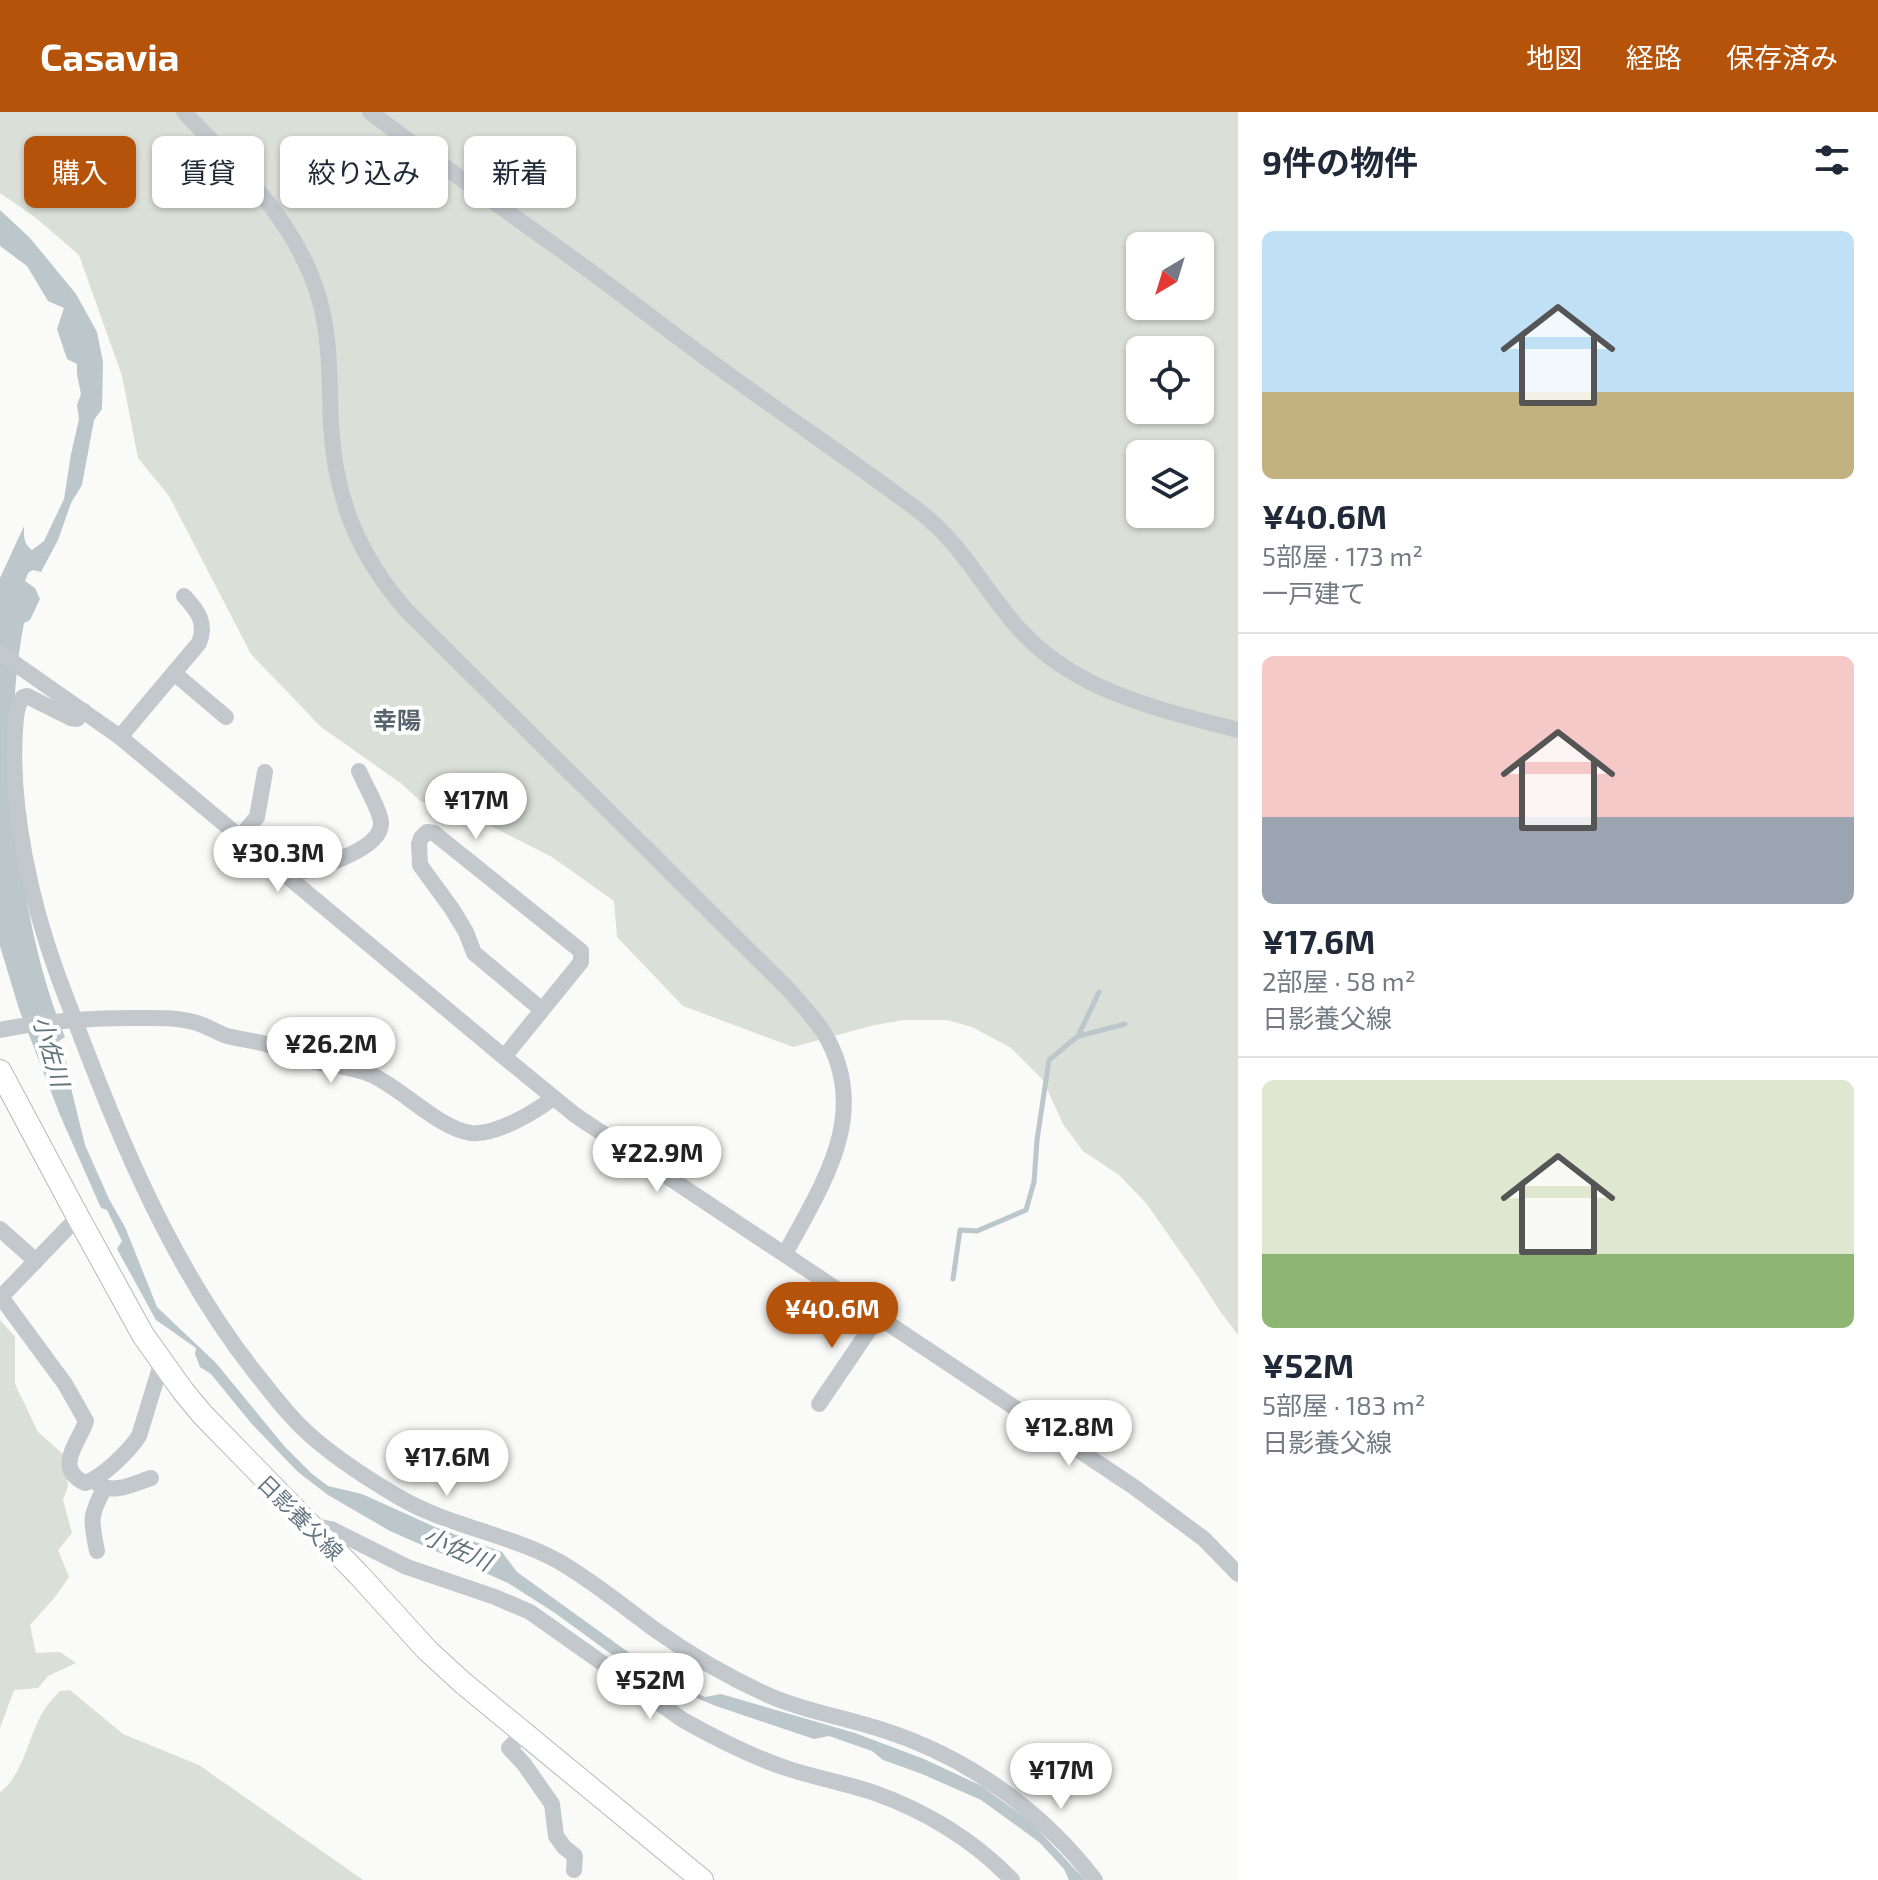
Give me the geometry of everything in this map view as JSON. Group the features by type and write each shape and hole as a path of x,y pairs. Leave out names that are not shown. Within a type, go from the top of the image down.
{"main road":[{"name":"日影養父線","path":"0,1071 143,1335 202,1414 359,1575 427,1650 702,1880"}],"street":[{"path":"184,112 268,202 297,244 310,272 324,319 331,425 339,487 356,536 382,582 408,612 788,989 824,1033 833,1052 842,1088 842,1130 828,1172 785,1254"},
{"path":"370,112 923,514 953,542 1019,630 1050,658 1067,670 1129,699 1238,730"},
{"path":"120,737 199,643 204,632 196,609 184,596"},
{"path":"0,653 120,737 575,1115 1166,1510 1204,1539 1238,1574"},
{"path":"174,673 226,717"},
{"path":"84,711 77,719 71,718 27,696 17,706 14,759 18,803 29,873 46,942 73,1020 159,1221 176,1254 236,1348 280,1404 318,1442 401,1499 555,1560 585,1577 695,1657 746,1685 804,1708 899,1735 961,1763 1012,1796 1040,1820 1061,1839 1095,1880"},
{"path":"286,875 341,859 376,838 381,826 380,817 359,771"},
{"path":"240,837 257,817 265,772"},
{"path":"504,1057 581,962 581,951 434,833 427,832 419,844 420,865 452,909 474,953 542,1010"},
{"path":"7,1029 73,1020 160,1018 195,1022 222,1034 265,1044 296,1057 370,1074 429,1113 468,1133 495,1130 538,1110 553,1098"},
{"path":"78,1217 0,1297 65,1384 86,1421 69,1464 75,1478 113,1489 151,1478"},
{"path":"0,1229 36,1261"},
{"path":"819,1404 878,1317"},
{"path":"97,1551 92,1526 99,1485 139,1436 162,1361"},
{"path":"309,1524 331,1529 407,1567 530,1612 698,1729 791,1770 893,1800 963,1838 1012,1880"},
{"path":"524,1733 509,1748 552,1804 556,1836 575,1856 574,1870"}],"shaded area":[{"path":"0,112 1238,112 1238,1335 1146,1203 1119,1175 1083,1151 1063,1124 1043,1080 1011,1048 972,1027 947,1020 904,1020 875,1025 793,1047 683,1006 617,937 614,901 552,857 487,824 420,801 402,784 321,727 251,654 169,496 138,458 122,376 79,255 36,218 0,193"},
{"path":"0,1320 15,1337 15,1384 38,1432 63,1454 68,1486 63,1500 72,1533 58,1550 69,1577 30,1625 36,1653 60,1652 76,1663 48,1676 38,1688 14,1690 0,1728"},
{"path":"70,1690 123,1734 199,1765 363,1880 0,1880 0,1792 19,1768 44,1710 60,1691"}],"water":[{"name":"小佐川","path":"0,210 30,238 76,294 97,332 103,362 102,409 94,420 82,485 41,572 33,570 25,581 35,588 40,599 30,620 24,623 17,671 14,777 25,887 35,940 48,991 65,1037 58,1046 71,1072 71,1088 85,1145 125,1227 157,1307 216,1363 285,1447 328,1486 362,1494 435,1527 502,1552 517,1572 671,1683 705,1697 721,1694 855,1733 924,1759 982,1786 1031,1822 1085,1880 1069,1880 1064,1869 1039,1842 981,1800 883,1760 872,1751 829,1736 814,1739 716,1706 668,1686 629,1667 508,1583 390,1531 328,1495 298,1472 251,1423 211,1374 200,1367 196,1348 156,1320 117,1249 122,1241 107,1210 101,1208 60,1115 19,1009 0,946 0,578 24,526 26,542 32,550 44,541 64,499 81,394 77,364 67,359 57,329 64,308 48,301 27,266 0,246"}],"waterway":[{"path":"953,1279 960,1230 977,1231 1026,1210 1034,1182 1049,1060 1078,1036 1099,992"},
{"path":"1079,1036 1125,1024"},
{"path":"677,1687 698,1666"}],"district":[{"name":"幸陽","path":"397,719"}]}
